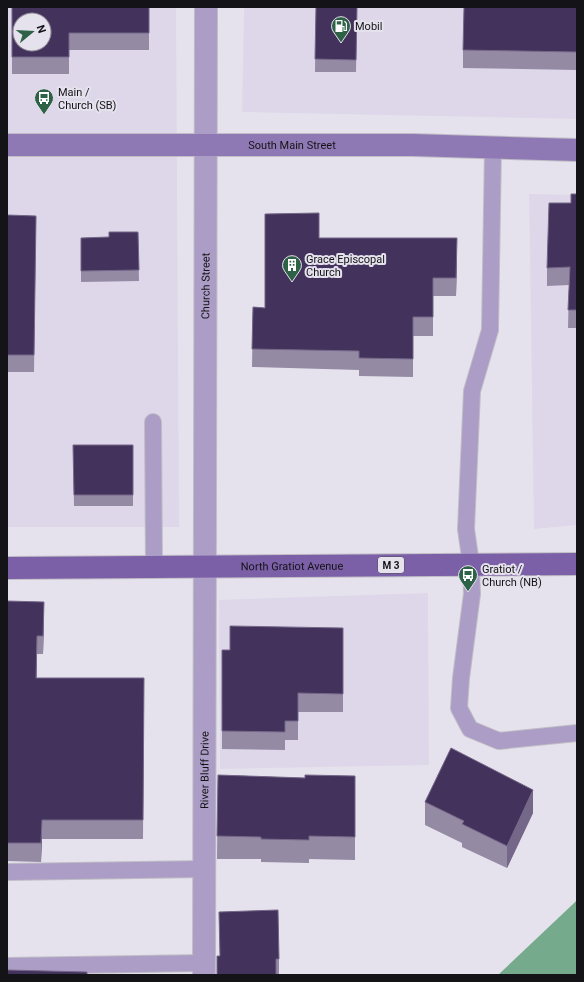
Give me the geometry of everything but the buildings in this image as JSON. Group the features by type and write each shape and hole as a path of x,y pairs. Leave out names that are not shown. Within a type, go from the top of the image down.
{"main road":[{"name":"North Gratiot Avenue","path":"7,568 577,564"}],"street":[{"name":"Church Street","path":"205,566 206,7"},
{"name":"South Main Street","path":"7,145 206,144 492,147 577,150"},
{"name":"River Bluff Drive","path":"204,969 205,566"}],"lane":[{"path":"492,147 490,330 472,391 466,529 471,564 472,594 461,678 460,708 470,729 498,741 577,733"},
{"path":"153,422 154,566"},
{"path":"7,872 204,869"},
{"path":"7,966 204,969"}],"shaded area":[{"path":"7,7 176,7 179,527 7,527"},
{"path":"244,7 577,7 577,119 242,112"},
{"path":"529,194 577,195 577,525 534,529"},
{"path":"428,593 429,765 220,769 219,600"},
{"path":"577,900 577,975 498,975 572,905"}],"place":[{"name":"Mobil","path":"341,43"},
{"name":"Main / Church (SB)","path":"44,115"},
{"name":"Grace Episcopal Church","path":"292,282"},
{"name":"Gratiot / Church (NB)","path":"468,592"}]}
